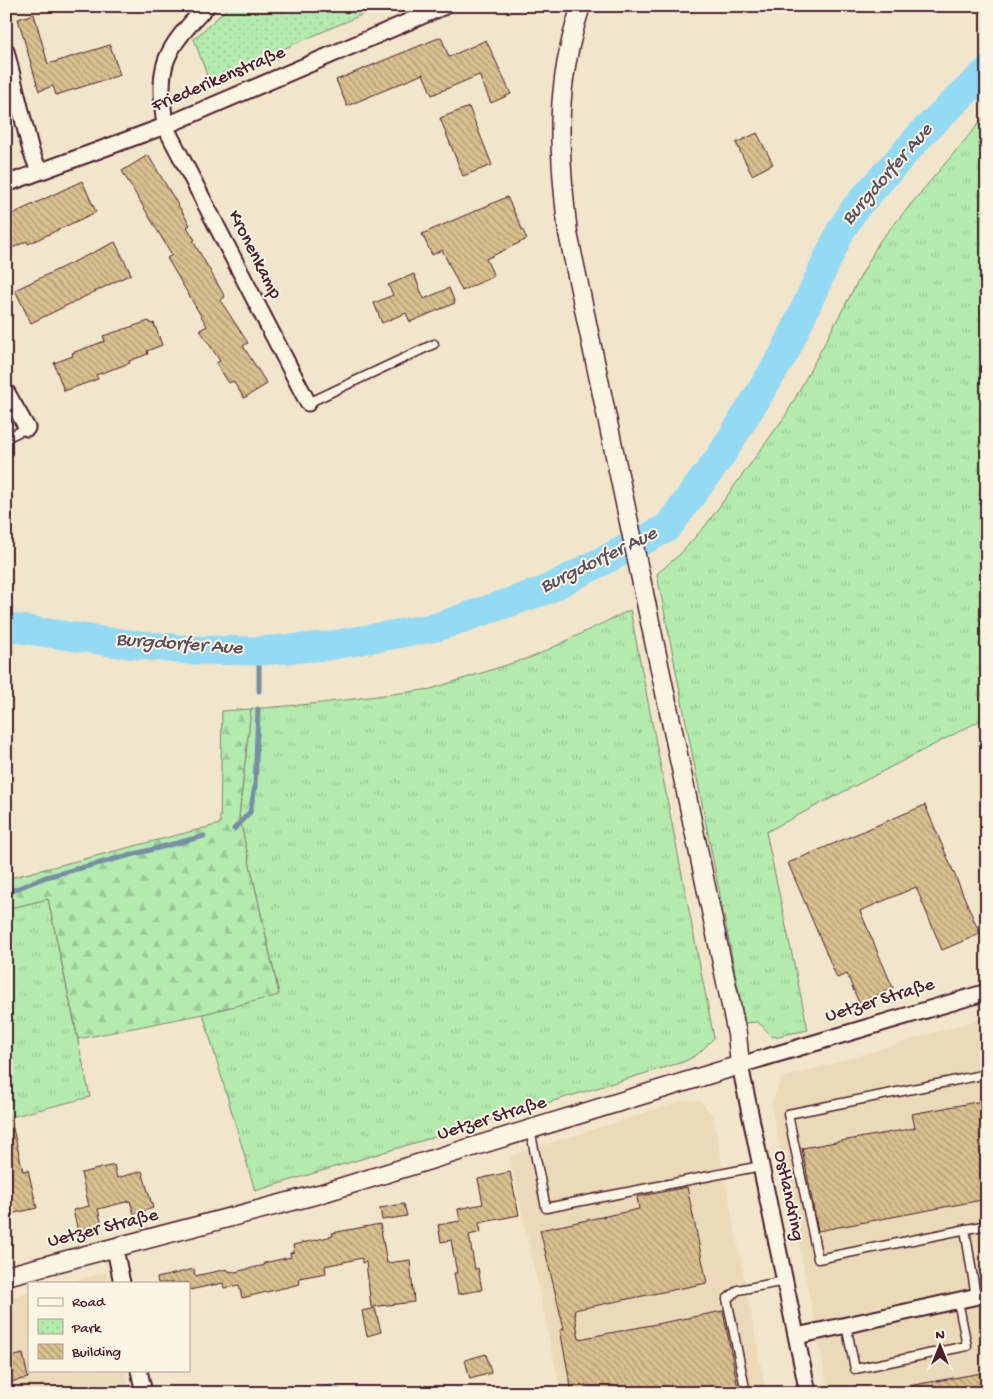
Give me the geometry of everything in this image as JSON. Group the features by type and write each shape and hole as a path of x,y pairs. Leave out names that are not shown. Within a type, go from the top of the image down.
{"street":[{"name":"Kronenkamp","path":"206,6 181,33 163,63 160,90 165,126 308,403"},
{"name":"Friederikenstraße","path":"6,184 165,126 445,6"},
{"path":"580,6 563,72 559,116 562,176 568,233 737,1034 740,1065"},
{"path":"6,51 31,151 40,172"},
{"path":"7,395 27,428"},
{"name":"Uetzer Straße","path":"6,1276 115,1249 319,1194 740,1065 987,992"},
{"name":"Ostlandring","path":"740,1065 808,1393"},
{"path":"115,1249 122,1282"},
{"path":"797,1336 982,1296"},
{"path":"139,1372 144,1393"}],"lane":[{"path":"308,403 434,344"},
{"path":"6,438 27,428"},
{"path":"987,1074 788,1114 818,1259 987,1224"},
{"path":"530,1129 546,1208 761,1166"},
{"path":"965,1229 982,1296"},
{"path":"746,1393 727,1299 738,1290 785,1281"},
{"path":"846,1325 855,1369 968,1346 958,1301"}],"shaded area":[{"path":"987,1017 987,1393 829,1393 771,1105 781,1079"},
{"path":"685,1100 700,1101 713,1115 766,1393 561,1393 510,1156"},
{"path":"106,1272 108,1282 70,1282"},
{"path":"28,1292 28,1372 125,1372 130,1393 6,1393 6,1298"}],"green space":[{"path":"230,6 382,6 209,81 194,39"},
{"path":"987,114 987,717 766,832 808,1030 773,1037 758,1022 745,1023 657,574 680,554 706,525 786,415 879,242"},
{"path":"630,610 714,1038 698,1054 686,1061 255,1191 203,1014 279,994 239,816 251,709 322,703 431,689 535,656"},
{"path":"251,709 239,816 279,995 203,1014 78,1039 48,899 6,909 6,879 220,824 222,711"},
{"path":"48,899 90,1097 6,1118 6,909"}],"water":[{"path":"331,1385 349,1393 300,1393"}],"building":[{"path":"34,14 48,64 110,45 120,75 56,95 53,86 39,91 18,19"},
{"path":"441,37 449,57 486,40 511,94 491,103 479,75 432,95 423,74 347,106 336,80"},
{"path":"469,107 492,165 463,176 440,118"},
{"path":"757,133 773,164 752,175 736,143"},
{"path":"148,155 190,225 187,227 195,240 193,241 225,297 220,300 248,343 243,346 267,384 244,398 233,381 229,383 216,363 220,361 200,330 207,326 167,258 172,255 122,171"},
{"path":"82,181 96,212 28,244 27,241 6,251 6,217"},
{"path":"507,197 527,239 486,259 494,276 462,291 442,250 432,255 422,234"},
{"path":"115,242 131,274 31,323 15,290"},
{"path":"414,274 424,299 449,288 455,303 410,322 406,313 382,323 374,303 393,295 388,285"},
{"path":"149,321 151,324 154,323 162,345 147,351 148,354 129,361 130,363 96,375 98,379 64,391 54,363 73,356 72,353 105,341 103,336"},
{"path":"925,805 980,934 942,950 916,887 860,911 893,988 859,1003 847,974 837,978 788,863"},
{"path":"987,1100 987,1199 818,1231 802,1148 915,1128 912,1114"},
{"path":"11,1120 23,1171 28,1170 37,1208 6,1215 6,1121"},
{"path":"114,1165 117,1178 142,1171 153,1208 134,1214 130,1201 98,1209 102,1225 78,1231 73,1210 89,1206 81,1173"},
{"path":"510,1172 519,1215 479,1223 481,1232 469,1235 475,1269 478,1268 482,1290 458,1294 454,1273 457,1273 451,1240 441,1242 438,1225 460,1221 458,1209 483,1204 478,1179"},
{"path":"687,1187 707,1283 574,1310 579,1339 723,1311 739,1393 572,1393 560,1330 564,1329 540,1230 639,1209 637,1197"},
{"path":"404,1204 407,1216 382,1220 380,1208"},
{"path":"380,1224 387,1263 410,1260 414,1302 371,1307 366,1262 362,1263 362,1258 325,1266 326,1273 299,1278 300,1284 242,1298 239,1285 224,1288 223,1283 190,1290 190,1282 158,1282 157,1278 194,1269 195,1276 227,1269 228,1271 235,1272 265,1265 264,1263 291,1257 290,1253 294,1252 293,1245 333,1236 332,1233"},
{"path":"375,1308 381,1332 367,1336 362,1311"},
{"path":"23,1354 28,1378 6,1383 6,1358"},
{"path":"486,1354 491,1373 470,1379 465,1360"},
{"path":"987,1372 987,1393 909,1393 908,1386"}],"waterway":[{"name":"Burgdorfer Aue","path":"6,627 111,642 189,650 259,651 327,646 437,627 546,590 667,528 720,457 785,352 841,230 856,207 925,130 987,71"},
{"path":"259,651 259,691"},
{"path":"234,829 250,812 255,787 258,709"},
{"path":"6,893 46,877 204,836"}]}
